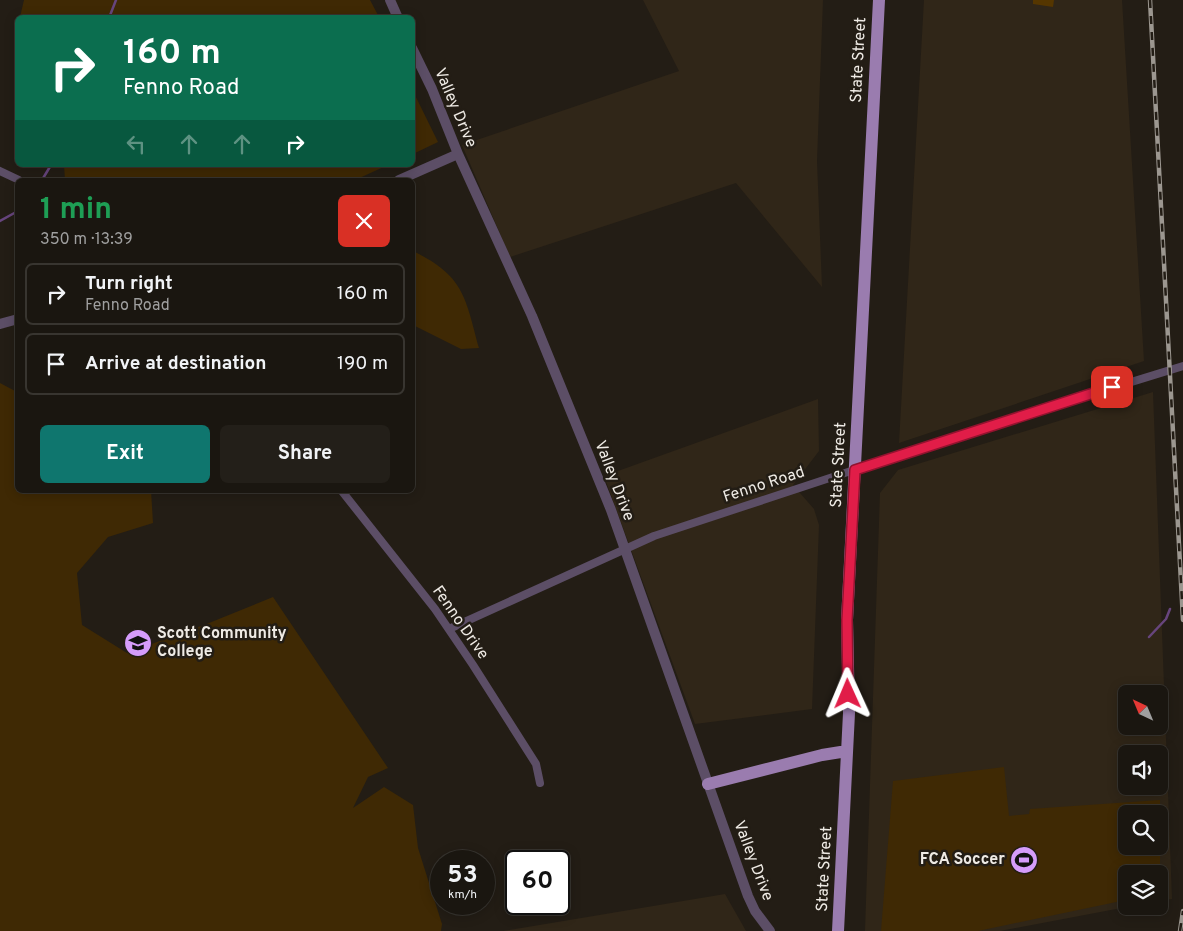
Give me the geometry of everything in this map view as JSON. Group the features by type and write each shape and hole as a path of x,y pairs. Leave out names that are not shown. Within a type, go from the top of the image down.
{"main road":[{"name":"State Street","path":"838,931 849,713 847,620 879,0"},
{"path":"708,784 822,755 847,751"}],"street":[{"path":"390,0 397,15"},
{"name":"Valley Drive","path":"415,54 532,316 611,510 623,549 748,896 755,911 770,931"},
{"path":"404,178 458,154"},
{"path":"0,171 15,178"},
{"path":"0,324 15,321"},
{"name":"Fenno Road","path":"448,629 654,536 1112,387 1183,366"},
{"name":"Fenno Drive","path":"343,493 448,629 536,764 540,783"}],"shaded area":[{"path":"24,0 370,0 378,15 20,15"},
{"path":"643,0 823,0 817,161 822,287 736,183 510,257 462,145 679,71"},
{"path":"924,0 1122,0 1144,361 899,443"},
{"path":"415,95 438,142 415,153"},
{"path":"64,167 384,167 359,178 65,178"},
{"path":"415,252 443,269 460,289 470,314 479,348 461,349 415,326"},
{"name":"Scott Community College","path":"0,383 15,391 15,493 151,493 153,523 108,537 77,573 82,625 127,653 273,597 388,768 368,777 353,808 384,787 413,805 418,848 430,886 430,915 439,915 442,924 441,931 0,931"},
{"path":"1153,392 1164,685 1118,685 1118,735 1166,735 1166,745 1118,745 1118,795 1168,795 1168,792 1172,899 1168,900 1168,865 1118,865 1118,909 1000,931 865,931 880,493 898,470"},
{"path":"818,399 819,451 793,485 814,509 819,525 812,709 695,724 604,476"},
{"name":"FCA Soccer","path":"1004,767 1009,816 1029,814 1030,809 1160,800 1160,805 1118,805 1118,855 1160,855 1160,865 1118,865 1118,902 978,931 881,931 893,781"},
{"path":"725,894 746,931 503,931"}],"building":[{"path":"1033,0 1054,0 1053,7 1033,4"}],"waterway":[{"path":"110,15 116,0"},
{"path":"43,178 50,167"},
{"path":"0,221 15,213"},
{"path":"1149,637 1166,619 1170,609"}],"railway":[{"path":"1150,0 1183,620"},
{"path":"1180,931 1183,911"}],"place":[{"name":"Scott Community College","path":"138,643"},
{"name":"FCA Soccer","path":"1024,860"}],"route":[{"path":"848,694 847,620 855,470 1112,387"}]}
